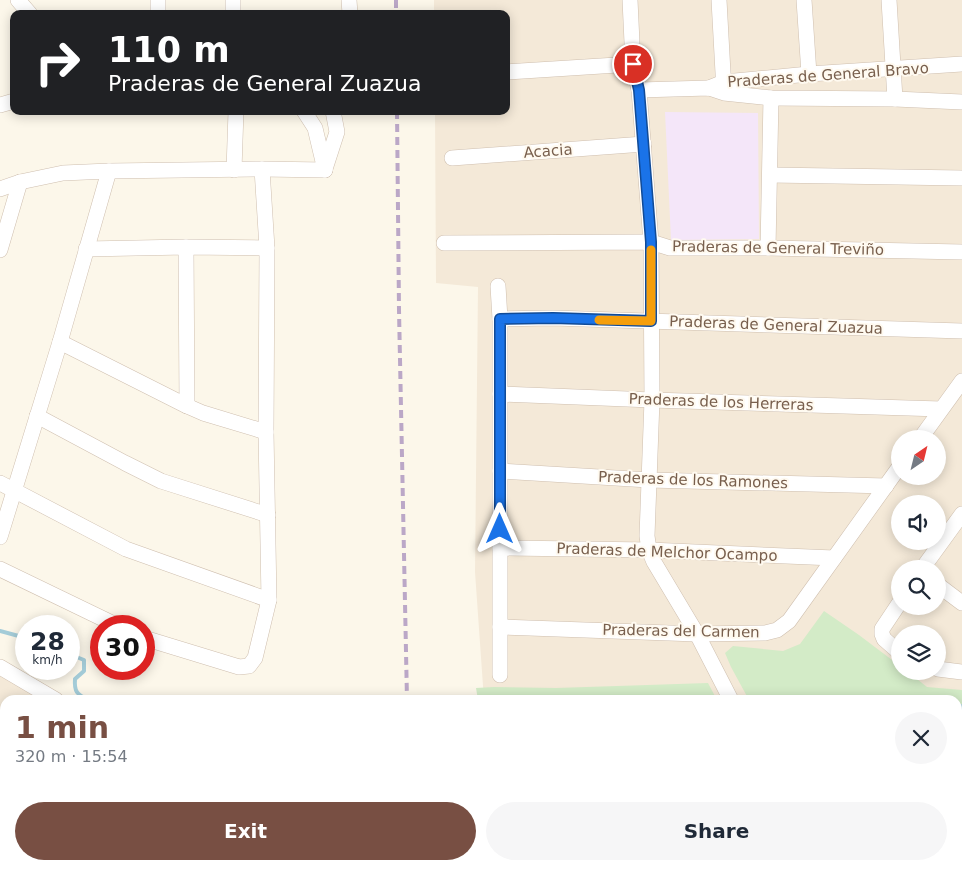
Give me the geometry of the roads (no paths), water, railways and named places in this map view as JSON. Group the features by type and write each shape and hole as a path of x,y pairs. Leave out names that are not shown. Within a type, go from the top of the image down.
{"street":[{"path":"18,0 27,10"},
{"path":"630,0 633,64 639,90 651,242 652,400 647,536 649,550 654,562 697,634 729,695"},
{"path":"719,0 724,87"},
{"path":"804,0 809,74"},
{"path":"888,0 895,99"},
{"path":"510,72 633,64"},
{"name":"Praderas de General Bravo","path":"639,90 724,87 809,74 962,64"},
{"name":"Praderas de General Bravo","path":"724,87 771,98 895,99 962,102"},
{"path":"768,248 771,98"},
{"path":"234,170 236,115"},
{"path":"307,115 315,128 325,170"},
{"path":"325,170 337,132 334,115"},
{"name":"Acacia","path":"452,158 644,144"},
{"path":"155,641 239,667 249,666 255,658 269,600 266,432 267,248 262,169"},
{"path":"0,188 63,173 262,169 325,170"},
{"path":"0,537 60,342 109,171"},
{"path":"770,175 962,178"},
{"path":"0,250 20,182"},
{"name":"Praderas de General Treviño","path":"444,243 651,242 670,248 962,252"},
{"path":"186,248 187,406"},
{"path":"86,249 267,248"},
{"path":"498,286 500,319 500,674"},
{"name":"Praderas de General Zuazua","path":"500,319 553,318 962,331"},
{"path":"60,342 203,413 266,432"},
{"path":"926,430 962,381"},
{"name":"Praderas de los Herreras","path":"500,394 941,409"},
{"path":"37,416 161,481 268,515"},
{"name":"Praderas de los Ramones","path":"500,472 649,480 886,486"},
{"name":"Praderas del Carmen","path":"500,627 697,634 765,633 777,630 790,621 891,479"},
{"path":"0,483 126,549 269,600"},
{"path":"929,560 962,514"},
{"name":"Praderas de Melchor Ocampo","path":"500,548 649,550 834,558"},
{"path":"0,569 95,615"},
{"path":"946,591 962,603"},
{"path":"891,615 882,629 884,639 891,645"},
{"path":"0,667 48,695"},
{"path":"946,670 962,672"}],"waterway":[{"path":"0,631 15,635"},
{"path":"80,658 84,660 84,671 80,675"},
{"path":"75,680 76,690 80,695"}],"railway":[{"path":"396,0 396,10"},
{"path":"397,115 407,695"}]}
